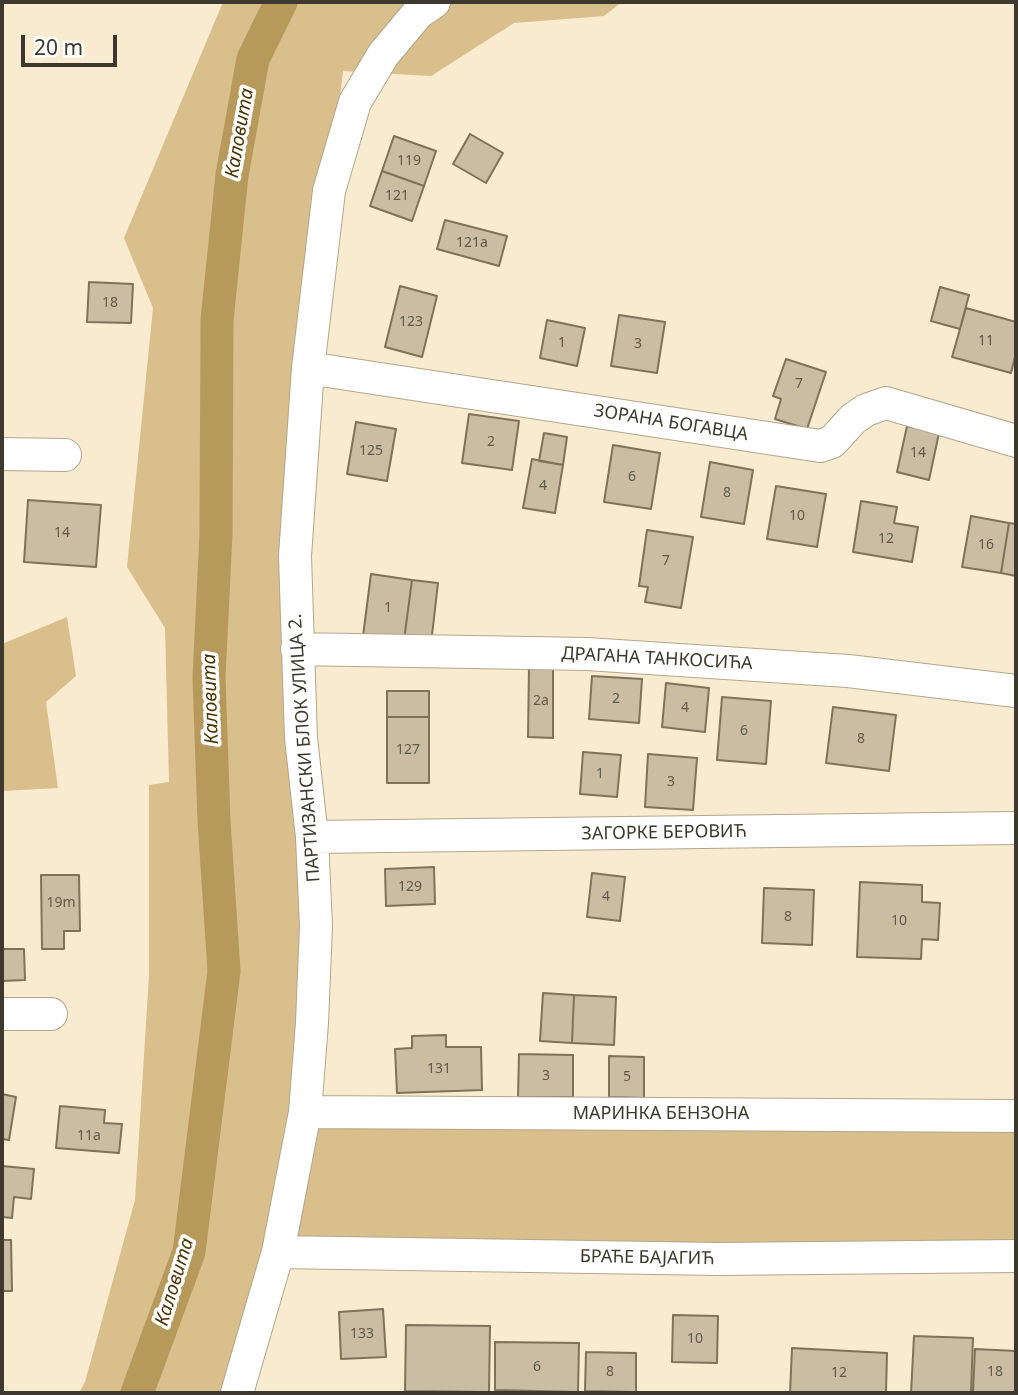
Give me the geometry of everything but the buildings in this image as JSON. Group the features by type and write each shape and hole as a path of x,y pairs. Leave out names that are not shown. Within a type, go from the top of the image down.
{"street":[{"name":"ПАРТИЗАНСКИ БЛОК УЛИЦА 2.","path":"237,1393 278,1252 305,1111 312,1024 316,926 312,837 301,738 295,556 308,368 329,191 355,102 383,55 418,13 434,2"},
{"name":"ЗОРАНА БОГАВЦА","path":"308,368 820,446 832,442 853,419 866,410 886,403 1016,441"},
{"path":"2,454 65,455"},
{"name":"ДРАГАНА ТАНКОСИЋА","path":"297,649 587,654 848,671 1016,691"},
{"name":"ЗАГОРКЕ БЕРОВИЋ","path":"312,837 1016,828"},
{"path":"2,1014 51,1013"},
{"name":"МАРИНКА БЕНЗОНА","path":"305,1111 1016,1116"},
{"name":"БРАЋЕ БАЈАГИЋ","path":"278,1252 717,1259 1016,1256"}],"shaded area":[{"path":"223,2 622,2 604,16 514,23 431,76 343,71 308,368 305,1111 1016,1116 1016,1256 278,1252 233,1393 79,1393 85,1382 135,1200 149,975 149,785 169,782 165,628 127,567 153,308 124,238"},
{"path":"67,617 76,676 46,702 58,788 2,791 2,644"}],"waterway":[{"name":"Каловита","path":"137,1393 189,1252 224,971 214,821 209,677 216,534 217,320 232,175 253,59 281,2"}]}
